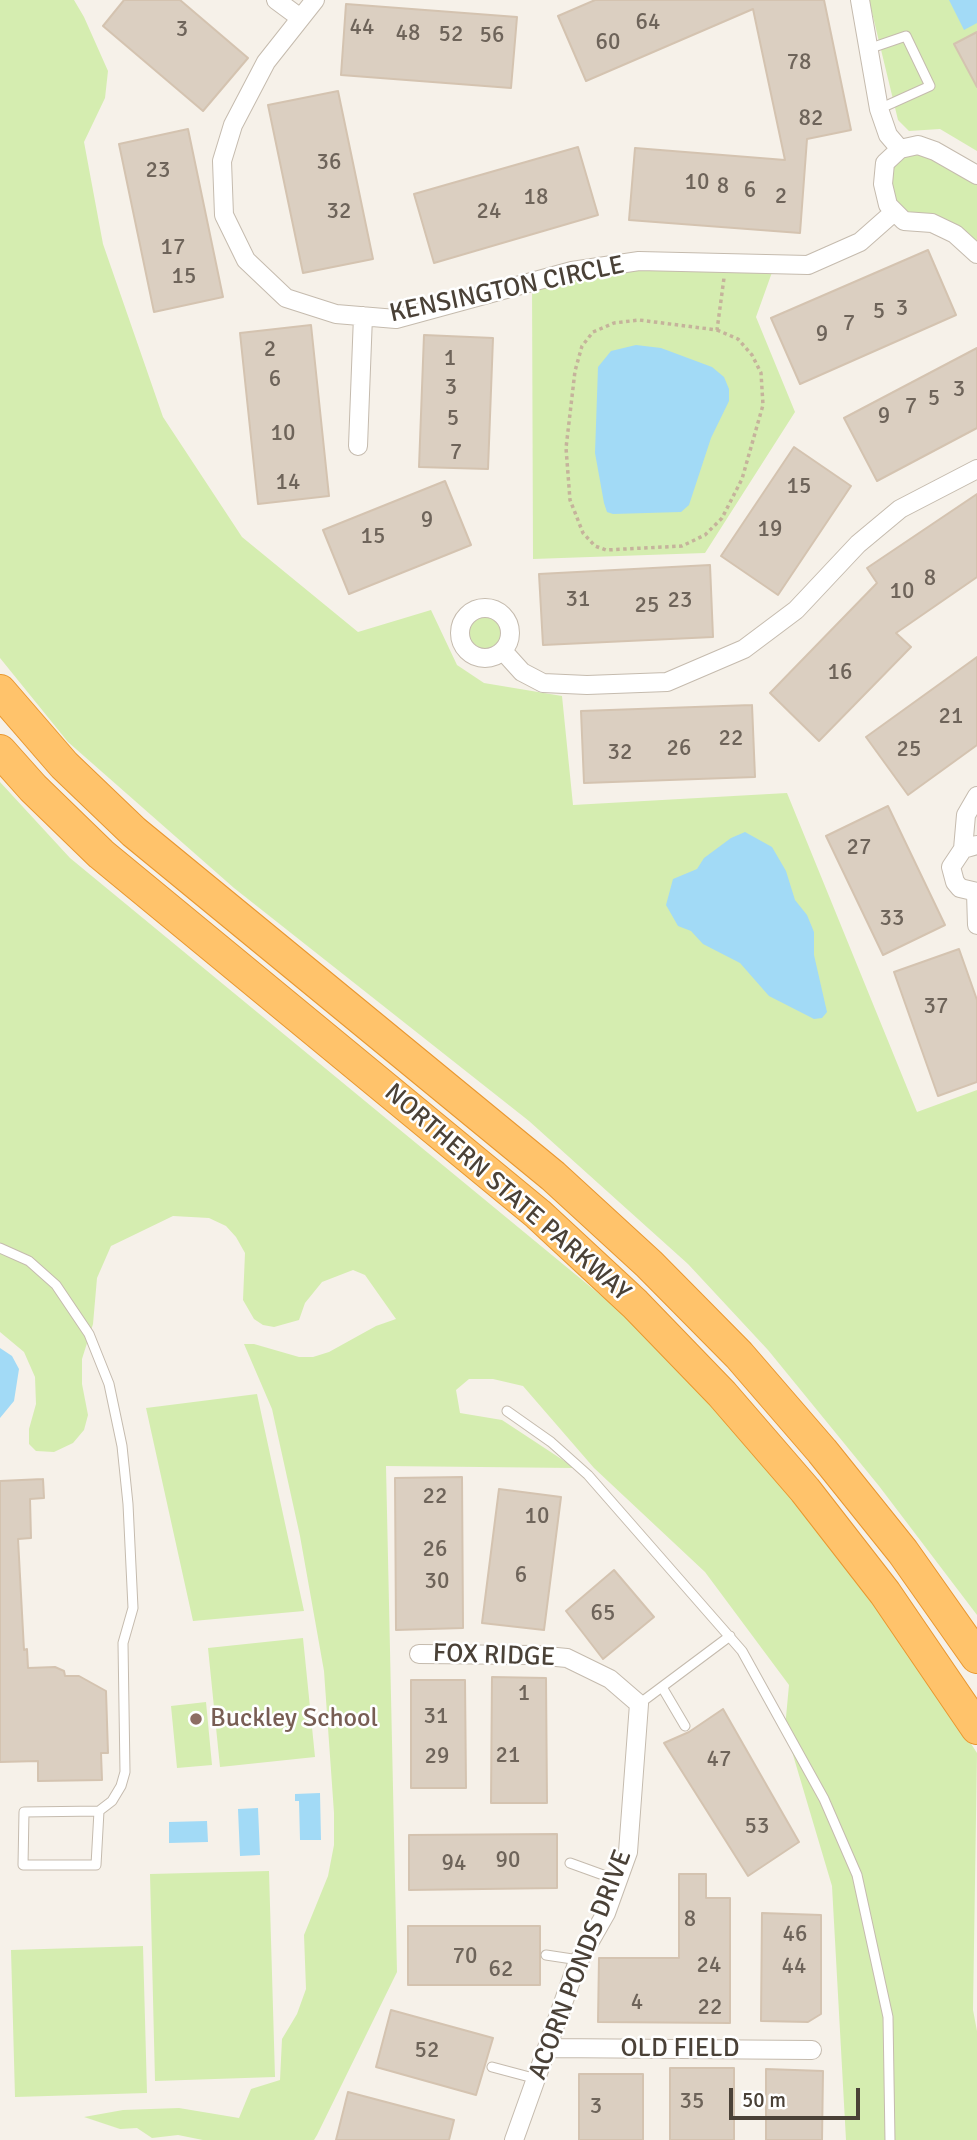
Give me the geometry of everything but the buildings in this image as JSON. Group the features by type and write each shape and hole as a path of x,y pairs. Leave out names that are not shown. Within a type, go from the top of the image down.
{"highway":[{"name":"NORTHERN STATE PARKWAY","path":"0,691 64,765 134,832 535,1160 659,1273 738,1355 822,1451 903,1552 977,1657"},
{"name":"NORTHERN STATE PARKWAY","path":"0,751 39,795 101,854 538,1214 635,1304 722,1394 805,1490 885,1593 977,1728"}],"street":[{"path":"276,0 299,17"},
{"name":"KENSINGTON CIRCLE","path":"315,0 266,62 233,125 222,161 224,215 246,260 286,298 336,314 396,319 572,271 626,263 808,265 860,242 894,212"},
{"path":"860,0 879,109 888,135 900,149"},
{"path":"977,175 935,150 918,145 900,149 885,163 883,184 888,205 904,221 932,223 955,234 977,254"},
{"path":"358,446 363,316"},
{"path":"502,651 522,672 543,682 587,685 667,682 744,649 796,610 858,544 900,509 977,469"},
{"path":"977,796 966,815 970,847 953,860 952,875 960,888 976,892 977,925"},
{"name":"FOX RIDGE","path":"419,1654 534,1654 567,1658 610,1679 639,1704"},
{"name":"ACORN PONDS DRIVE","path":"514,2140 579,1960 606,1913 628,1852 639,1704"},
{"name":"OLD FIELD","path":"549,2048 812,2050"}],"lane":[{"path":"868,49 906,36 930,86 879,109"},
{"path":"0,1248 29,1261 57,1285 89,1334 109,1384 122,1446 133,1608 123,1643 125,1772 112,1801 99,1811 24,1812 23,1865 96,1864 99,1811"},
{"path":"507,1411 551,1442 587,1475 730,1636 742,1651 824,1798 857,1875 888,2017 890,2140"},
{"path":"639,1704 730,1636"},
{"path":"662,1687 685,1726"},
{"path":"570,1863 618,1880"},
{"path":"545,1955 579,1960"},
{"path":"492,2067 537,2080"}],"path":[{"path":"717,330 726,262"},
{"path":"639,320 717,330 738,339 752,355 761,373 762,405 742,479 722,517 705,535 682,546 606,550 595,546 583,533 570,500 566,448 575,371 582,346 593,332 614,323 639,320"}],"green space":[{"path":"0,0 74,0 84,17 108,71 105,98 84,142 103,244 163,417 242,537 358,632 431,610 457,665 484,683 562,696 573,805 787,793 917,1112 977,1090 977,1615 879,1486 768,1350 688,1264 529,1121 234,888 68,742 0,658"},
{"path":"869,0 977,0 977,151 940,129 909,131 898,120"},
{"path":"918,145 977,175 977,254 888,205 885,163"},
{"path":"775,264 756,317 795,412 705,553 533,559 532,282 572,271"},
{"path":"485,608 502,616 510,633 502,650 485,658 468,650 460,633 468,616"},
{"path":"0,782 70,858 615,1307 718,1409 841,1553 924,1670 977,1753 973,2010 977,2031 977,2140 846,2140 832,1886 785,1728 789,1685 705,1572 594,1468 523,1386 493,1379 469,1379 456,1390 460,1413 502,1420 575,1468 386,1466 397,1972 317,2135 314,2140 203,2140 178,2135 152,2138 137,2128 120,2129 84,2117 123,2110 179,2108 239,2118 251,2089 280,2080 282,2039 297,2014 306,1989 304,1935 328,1876 334,1845 334,1813 324,1671 300,1536 272,1409 244,1344 254,1344 299,1357 313,1357 329,1352 376,1326 396,1319 365,1275 353,1270 322,1282 305,1303 299,1320 274,1327 263,1325 254,1319 243,1300 245,1253 236,1237 226,1226 209,1218 173,1216 111,1246 97,1278 93,1324 82,1359 82,1384 88,1415 84,1430 73,1443 54,1452 36,1451 29,1444 29,1429 36,1404 35,1377 24,1352 0,1332"},
{"path":"257,1394 304,1611 193,1621 146,1408"},
{"path":"303,1638 315,1757 220,1767 208,1648"},
{"path":"206,1702 212,1765 177,1768 171,1706"},
{"path":"269,1871 275,2077 155,2081 150,1874"},
{"path":"143,1946 147,2093 15,2097 11,1950"}],"water":[{"path":"949,0 977,0 977,23 964,30"},
{"path":"636,345 661,348 712,367 724,377 729,389 729,401 711,438 689,505 681,512 613,514 607,512 604,503 595,453 598,367 611,351"},
{"path":"745,832 772,847 786,871 795,900 807,915 814,932 814,955 827,1012 822,1018 814,1019 769,996 740,963 703,944 691,931 678,926 666,905 673,879 697,869 704,858 731,838"},
{"path":"0,1348 12,1356 19,1369 14,1401 0,1418"},
{"path":"320,1793 321,1840 300,1840 299,1801 295,1801 295,1794"},
{"path":"258,1808 260,1855 240,1856 238,1809"},
{"path":"207,1821 208,1842 169,1843 169,1822"}],"place":[{"name":"Buckley School","path":"196,1719"}]}
